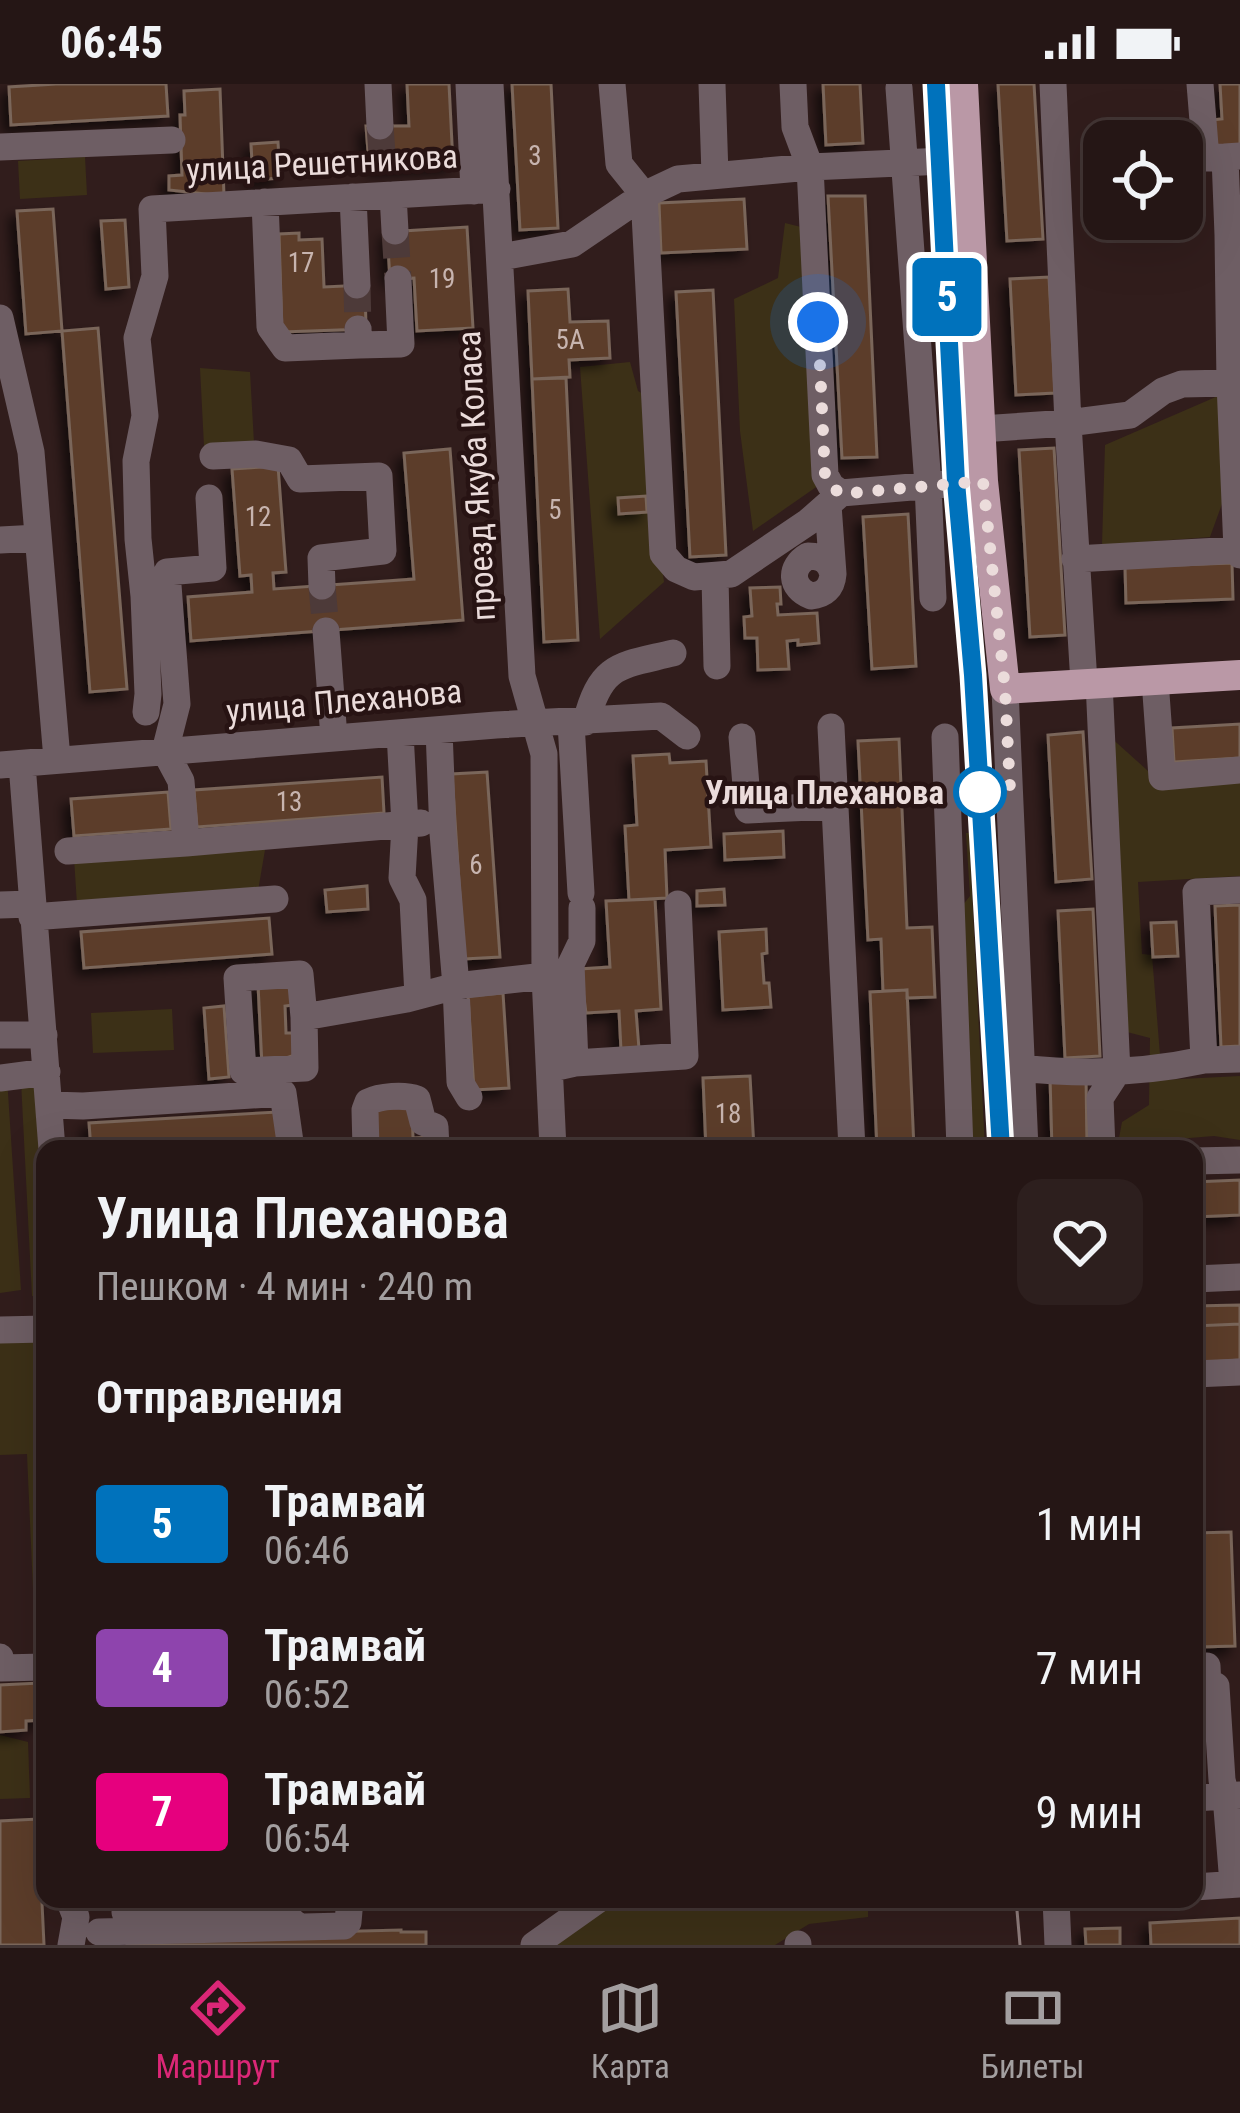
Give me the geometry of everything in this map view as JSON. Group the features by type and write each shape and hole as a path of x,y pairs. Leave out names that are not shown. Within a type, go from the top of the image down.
{"main road":[{"path":"963,84 983,481 1005,689 1240,675"}],"street":[{"path":"378,84 380,126"},
{"path":"469,84 486,190"},
{"name":"проезд Якуба Коласа","path":"490,84 486,190 501,257 522,676 544,754 545,976 561,1066 554,1140"},
{"path":"612,84 615,151 619,164 644,195 663,554 676,569 694,578 730,574 835,499 928,484 983,481"},
{"path":"712,84 715,175"},
{"path":"794,84 795,128 810,166 825,475 835,499 833,574"},
{"path":"1053,84 1075,559 1092,683 1117,1072 1100,1098 1102,1140"},
{"path":"1075,559 1238,544 1229,383 1233,156 1206,158 1200,84"},
{"path":"898,88 933,598"},
{"path":"0,147 172,140"},
{"path":"501,257 572,244 678,178 810,166 967,160"},
{"path":"386,186 395,231"},
{"name":"улица Решетникова","path":"146,712 136,461 145,416 136,338 155,276 152,209 353,197 386,186 486,190"},
{"path":"353,197 357,286"},
{"path":"265,202 270,326 285,348 359,337 401,344 398,279"},
{"path":"0,318 31,452 57,759"},
{"path":"981,429 1130,415 1163,391 1182,384 1229,383"},
{"path":"213,456 256,454 289,460 300,479 379,476 382,551 321,558 322,586"},
{"path":"186,843 181,782 165,751 177,704 167,572 213,568 208,498"},
{"path":"0,540 38,538"},
{"path":"715,577 718,666"},
{"path":"326,631 334,738"},
{"path":"674,653 615,669 600,681 579,722 582,941 572,964 561,1066 685,1056 678,904"},
{"path":"1155,680 1162,777 1240,770"},
{"path":"1005,689 1024,1140"},
{"name":"улица Плеханова","path":"11,765 661,716 687,736"},
{"path":"831,727 852,1140"},
{"path":"439,730 460,1082 469,1097"},
{"path":"400,734 403,878 413,900 418,996"},
{"path":"742,737 748,810 835,806"},
{"path":"945,737 960,1140"},
{"path":"11,765 32,910 52,1140"},
{"path":"68,851 443,820"},
{"path":"1204,1060 1196,892 1240,890"},
{"path":"0,905 32,910 275,899"},
{"path":"50,1105 83,1106 240,1083 305,1068 300,974 237,977 240,1083"},
{"path":"304,1017 456,986 545,976"},
{"path":"0,1035 44,1035"},
{"path":"1021,1069 1161,1070 1204,1060 1240,1059"},
{"path":"0,1078 47,1072"},
{"path":"240,1083 283,1093 290,1140"},
{"path":"366,1140 368,1102 410,1096 417,1100 423,1122 435,1127 436,1140"},
{"path":"1203,1161 1240,1160"},
{"path":"1203,1279 1240,1277"},
{"path":"0,1330 36,1329"},
{"path":"1203,1374 1240,1372"},
{"path":"0,1657 1,1668 36,1667"},
{"path":"1203,1681 1216,1686 1222,1780 1233,1795 1236,1884 1203,1886"},
{"path":"1203,1797 1233,1795"},
{"path":"125,1912 259,1908 302,1927"},
{"path":"84,1927 344,1926 349,1908"},
{"path":"534,1945 586,1908"},
{"path":"1056,1908 1058,1945"}],"shaded area":[{"path":"85,157 87,195 20,199 18,161"},
{"path":"785,223 805,228 822,483 753,531 740,431 734,299 778,278"},
{"path":"630,362 638,391 653,400 651,488 664,582 600,639 580,367"},
{"path":"200,368 250,372 254,443 204,446"},
{"path":"1218,396 1227,490 1210,537 1102,545 1105,445"},
{"path":"1108,735 1157,779 1240,779 1240,876 1138,882 1142,954 1152,955 1162,1080 1240,1076 1240,1140 1214,1136 1119,1140 1122,1122 1149,1105 1150,1038 1127,1032"},
{"path":"966,833 969,833 985,1140 970,1140 958,911 970,896"},
{"path":"266,844 258,891 77,904 74,858"},
{"path":"172,1009 174,1050 93,1053 91,1013"},
{"path":"7,1078 21,1290 0,1293 0,1080"},
{"path":"34,1078 39,1140 36,1296 32,1296 21,1081"},
{"path":"36,1342 36,1657 27,1454 0,1455 0,1343"},
{"path":"0,1735 28,1742 30,1798 0,1799"},
{"path":"609,1908 868,1908 868,1917 809,1924 775,1945 555,1945"}],"building":[{"path":"166,84 168,116 11,125 9,87"},
{"path":"407,84 449,84 453,164 375,168 366,126 409,126"},
{"path":"512,84 551,84 558,228 520,230"},
{"path":"823,84 860,84 863,143 826,145"},
{"path":"998,84 1034,84 1043,239 1007,241"},
{"path":"1220,84 1240,84 1240,150 1212,151 1211,120 1222,119"},
{"path":"220,89 224,196 169,190 169,176 182,175 184,91"},
{"path":"278,142 280,178 253,180 251,144"},
{"path":"828,196 865,196 877,457 842,458"},
{"path":"744,199 747,249 661,253 659,203"},
{"path":"53,209 62,331 26,334 17,211"},
{"path":"125,220 129,287 106,289 101,221"},
{"path":"467,227 473,328 417,331 414,278 390,279 387,232"},
{"path":"299,233 299,240 322,239 324,287 365,285 366,329 282,332 279,234"},
{"path":"1049,277 1055,393 1016,395 1010,279"},
{"path":"568,289 570,322 608,321 610,358 569,360 570,377 532,379 528,291"},
{"path":"713,290 726,555 690,557 676,292"},
{"path":"98,328 127,689 90,692 62,331"},
{"path":"566,378 578,640 544,642 532,379"},
{"path":"1054,448 1065,635 1030,637 1019,450"},
{"path":"450,449 463,620 191,641 188,597 252,592 251,575 240,576 232,469 278,466 286,572 273,573 274,589 414,579 404,453"},
{"path":"646,496 647,512 619,514 618,498"},
{"path":"908,514 916,666 872,669 863,517"},
{"path":"1232,563 1233,599 1126,603 1125,567"},
{"path":"780,587 778,615 817,613 819,643 787,641 789,669 758,670 757,638 745,638 744,617 752,616 750,588"},
{"path":"1240,724 1240,758 1174,762 1172,728"},
{"path":"1083,732 1092,879 1056,882 1048,735"},
{"path":"899,739 907,928 932,927 935,997 907,998 907,990 883,991 881,939 868,940 858,741"},
{"path":"669,754 670,763 706,761 711,847 665,850 667,898 629,900 625,826 637,825 633,756"},
{"path":"487,772 500,957 464,959 452,774"},
{"path":"382,777 384,813 197,827 194,790"},
{"path":"168,792 171,829 74,836 71,799"},
{"path":"783,831 784,857 725,860 724,834"},
{"path":"367,886 368,909 327,912 325,890"},
{"path":"724,889 725,905 697,906 697,891"},
{"path":"655,899 661,1009 636,1011 639,1049 621,1050 619,1011 586,1013 580,969 610,967 606,901"},
{"path":"1240,905 1240,1046 1221,1047 1215,906"},
{"path":"1093,909 1100,1056 1065,1058 1058,911"},
{"path":"269,918 272,954 84,968 81,932"},
{"path":"1176,922 1178,956 1153,957 1151,923"},
{"path":"766,929 767,953 762,954 771,1007 723,1010 719,932"},
{"path":"292,982 293,1005 285,1006 286,1033 293,1033 295,1055 262,1066 258,984"},
{"path":"907,990 914,1140 877,1140 870,992"},
{"path":"503,993 509,1088 474,1090 468,996"},
{"path":"224,1006 229,1077 209,1079 204,1008"},
{"path":"750,1076 754,1140 706,1140 703,1078"},
{"path":"1086,1076 1087,1140 1052,1140 1050,1077"},
{"path":"412,1107 413,1138 430,1140 376,1140 374,1109"},
{"path":"277,1112 279,1140 90,1140 89,1123"},
{"path":"1240,1180 1240,1215 1203,1217 1203,1182"},
{"path":"1240,1305 1240,1324 1203,1326 1203,1306"},
{"path":"1240,1324 1240,1360 1203,1362 1203,1326"},
{"path":"1231,1532 1235,1646 1203,1647 1203,1533"},
{"path":"36,1683 36,1720 26,1721 26,1730 0,1732 0,1685"},
{"path":"36,1819 36,1908 42,1908 44,1945 0,1945 0,1821"},
{"path":"1240,1918 1240,1945 1151,1945 1150,1923"},
{"path":"1120,1928 1120,1945 1086,1945 1085,1929"},
{"path":"426,1932 426,1945 127,1945 127,1937"}],"tunnel":[{"path":"380,126 383,168"},
{"path":"395,231 398,279"},
{"path":"357,285 358,329"},
{"path":"322,586 326,631"}],"tram line":[{"path":"936,84 956,482 973,675 1000,1140"},
{"name":"5","path":"936,84 956,482 973,675 1000,1140"},
{"path":"1017,1908 1020,1945"}],"place":[{"name":"Улица Плеханова","path":"980,792"}],"route":[{"path":"818,322 825,475 831,486 841,494 983,481 1005,689 1010,789 980,792"}]}
